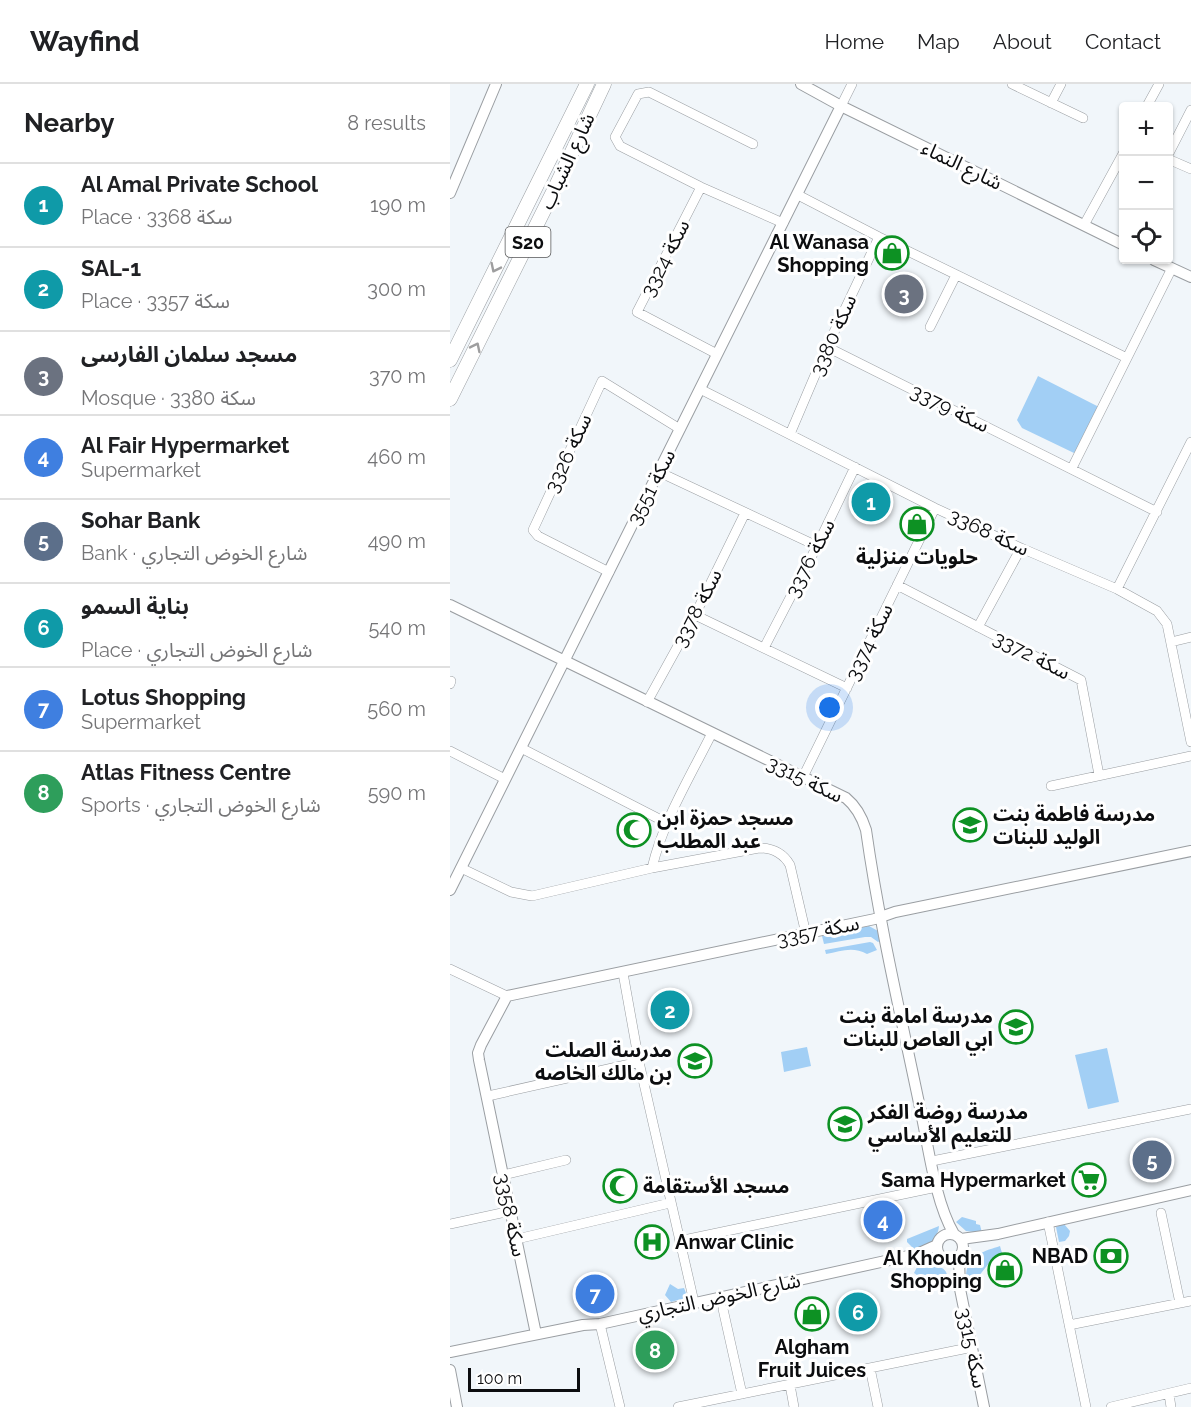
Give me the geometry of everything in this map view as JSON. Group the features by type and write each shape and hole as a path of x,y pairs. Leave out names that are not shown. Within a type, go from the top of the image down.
{"main road":[{"name":"شارع الشباب","path":"450,360 586,84"},
{"name":"شارع الشباب","path":"450,399 604,84"}],"street":[{"name":"شارع النماء","path":"801,84 841,106 1119,242"},
{"name":"سكة 3551","path":"450,890 852,84"},
{"path":"1012,84 1083,118"},
{"path":"1051,103 1061,84"},
{"path":"1150,102 1159,84"},
{"path":"450,193 495,85"},
{"path":"753,144 649,92 638,94 615,137 620,146 701,187 783,223"},
{"path":"1168,156 1191,110"},
{"path":"1084,225 1122,156"},
{"path":"1173,160 1191,169"},
{"name":"سكة 3324","path":"701,187 637,312 717,354"},
{"path":"798,195 1127,358"},
{"name":"سكة 3380","path":"790,434 827,347 879,237"},
{"path":"1163,264 1191,277"},
{"path":"1072,468 1172,268"},
{"path":"930,327 956,275"},
{"name":"سكة 3379","path":"827,347 1157,512"},
{"name":"سكة 3326","path":"609,572 538,536 533,530 602,381 680,429"},
{"name":"سكة 3368","path":"700,389 935,508 1117,589 1157,611 1167,624 1172,642 1191,742"},
{"path":"1117,589 1191,442"},
{"name":"سكة 3376","path":"764,648 855,467"},
{"path":"659,472 817,546"},
{"name":"سكة 3374","path":"803,777 935,508"},
{"name":"سكة 3378","path":"647,702 695,615 745,513"},
{"path":"978,627 1021,548"},
{"name":"سكة 3372","path":"897,585 1081,680 1099,775"},
{"name":"سكة 3315","path":"450,605 846,798 858,810 866,830 880,917 937,1187 942,1206 957,1237 961,1254 960,1289 984,1407"},
{"path":"695,615 847,688"},
{"path":"1172,642 1191,637"},
{"path":"652,868 655,852 667,823 712,733"},
{"path":"521,748 667,823"},
{"path":"450,751 505,779"},
{"path":"1051,786 1191,756"},
{"path":"461,868 511,892 532,896 652,868 768,848 785,857 790,865 806,934"},
{"name":"سكة 3357","path":"507,996 1191,851"},
{"path":"450,969 507,996"},
{"path":"623,973 639,1062 694,1302"},
{"name":"سكة 3358","path":"507,996 478,1053 536,1334"},
{"path":"488,1096 639,1062"},
{"path":"932,1161 1191,1109"},
{"path":"503,1175 566,1160"},
{"path":"679,1241 937,1187"},
{"path":"957,1237 998,1234 1191,1190"},
{"path":"517,1239 670,1203"},
{"name":"سكة 3315","path":"942,1206 939,1241 944,1259 960,1289"},
{"path":"450,1224 511,1211"},
{"path":"1161,1214 1180,1303"},
{"path":"1048,1222 1086,1407"},
{"name":"شارع الخوض التجاري","path":"450,1352 536,1334 600,1324 918,1254 949,1234 957,1237"},
{"path":"944,1259 961,1254 998,1234"},
{"name":"شارع الخوض التجاري","path":"918,1254 944,1259"},
{"path":"1069,1325 1191,1300"},
{"path":"723,1309 742,1394"},
{"path":"600,1324 620,1407"},
{"path":"678,1407 701,1405 742,1394 973,1347"},
{"path":"870,1368 878,1407"},
{"path":"450,1370 457,1407"},
{"path":"790,1385 794,1407"},
{"path":"1111,1407 1191,1388"},
{"path":"1169,1394 1171,1407"}],"shaded area":[{"path":"1038,376 1099,407 1074,453 1022,428 1017,420"},
{"path":"869,926 878,931 882,940 878,942 871,937 865,937 824,944 822,936"},
{"path":"870,942 877,950 867,954 852,950 826,954 825,950"},
{"path":"807,1047 811,1066 784,1072 781,1052"},
{"path":"1107,1048 1119,1102 1088,1109 1075,1055"},
{"path":"962,1217 976,1221 982,1233 966,1231 956,1222"},
{"path":"1064,1224 1070,1231 1069,1236 1065,1241 1059,1242 1056,1227"},
{"path":"939,1226 934,1239 916,1251 907,1242 907,1239"},
{"path":"1000,1246 1004,1260 990,1262 978,1277 966,1275 973,1258"},
{"path":"930,1264 944,1270 947,1278 939,1280 920,1277 914,1273 918,1265"},
{"path":"670,1284 678,1289 684,1288 686,1293 682,1301 671,1302 665,1295"}],"place":[{"name":"Al Wanasa Shopping","path":"892,253"},
{"name":"مسجد سلمان الفارسى","path":"904,294"},
{"name":"Al Amal Private School","path":"871,502"},
{"name":"حلويات منزلية","path":"917,524"},
{"name":"مدرسة فاطمة بنت الوليد للبنات","path":"970,825"},
{"name":"مسجد حمزة ابن عبد المطلب","path":"634,830"},
{"name":"SAL-1","path":"670,1010"},
{"name":"مدرسة امامة بنت ابي العاص للبنات","path":"1016,1027"},
{"name":"مدرسة الصلت بن مالك الخاصه","path":"695,1061"},
{"name":"مدرسة روضة الفكر للتعليم الأساسي","path":"845,1124"},
{"name":"Sohar Bank","path":"1152,1160"},
{"name":"Sama Hypermarket","path":"1089,1180"},
{"name":"مسجد الأستقامة","path":"620,1186"},
{"name":"Al Fair Hypermarket","path":"883,1220"},
{"name":"Anwar Clinic","path":"652,1242"},
{"name":"NBAD","path":"1111,1256"},
{"name":"Al Khoudn Shopping","path":"1005,1270"},
{"name":"Lotus Shopping","path":"595,1294"},
{"name":"بناية السمو","path":"858,1312"},
{"name":"Algham Fruit Juices","path":"812,1314"},
{"name":"Atlas Fitness Centre","path":"655,1350"}]}
